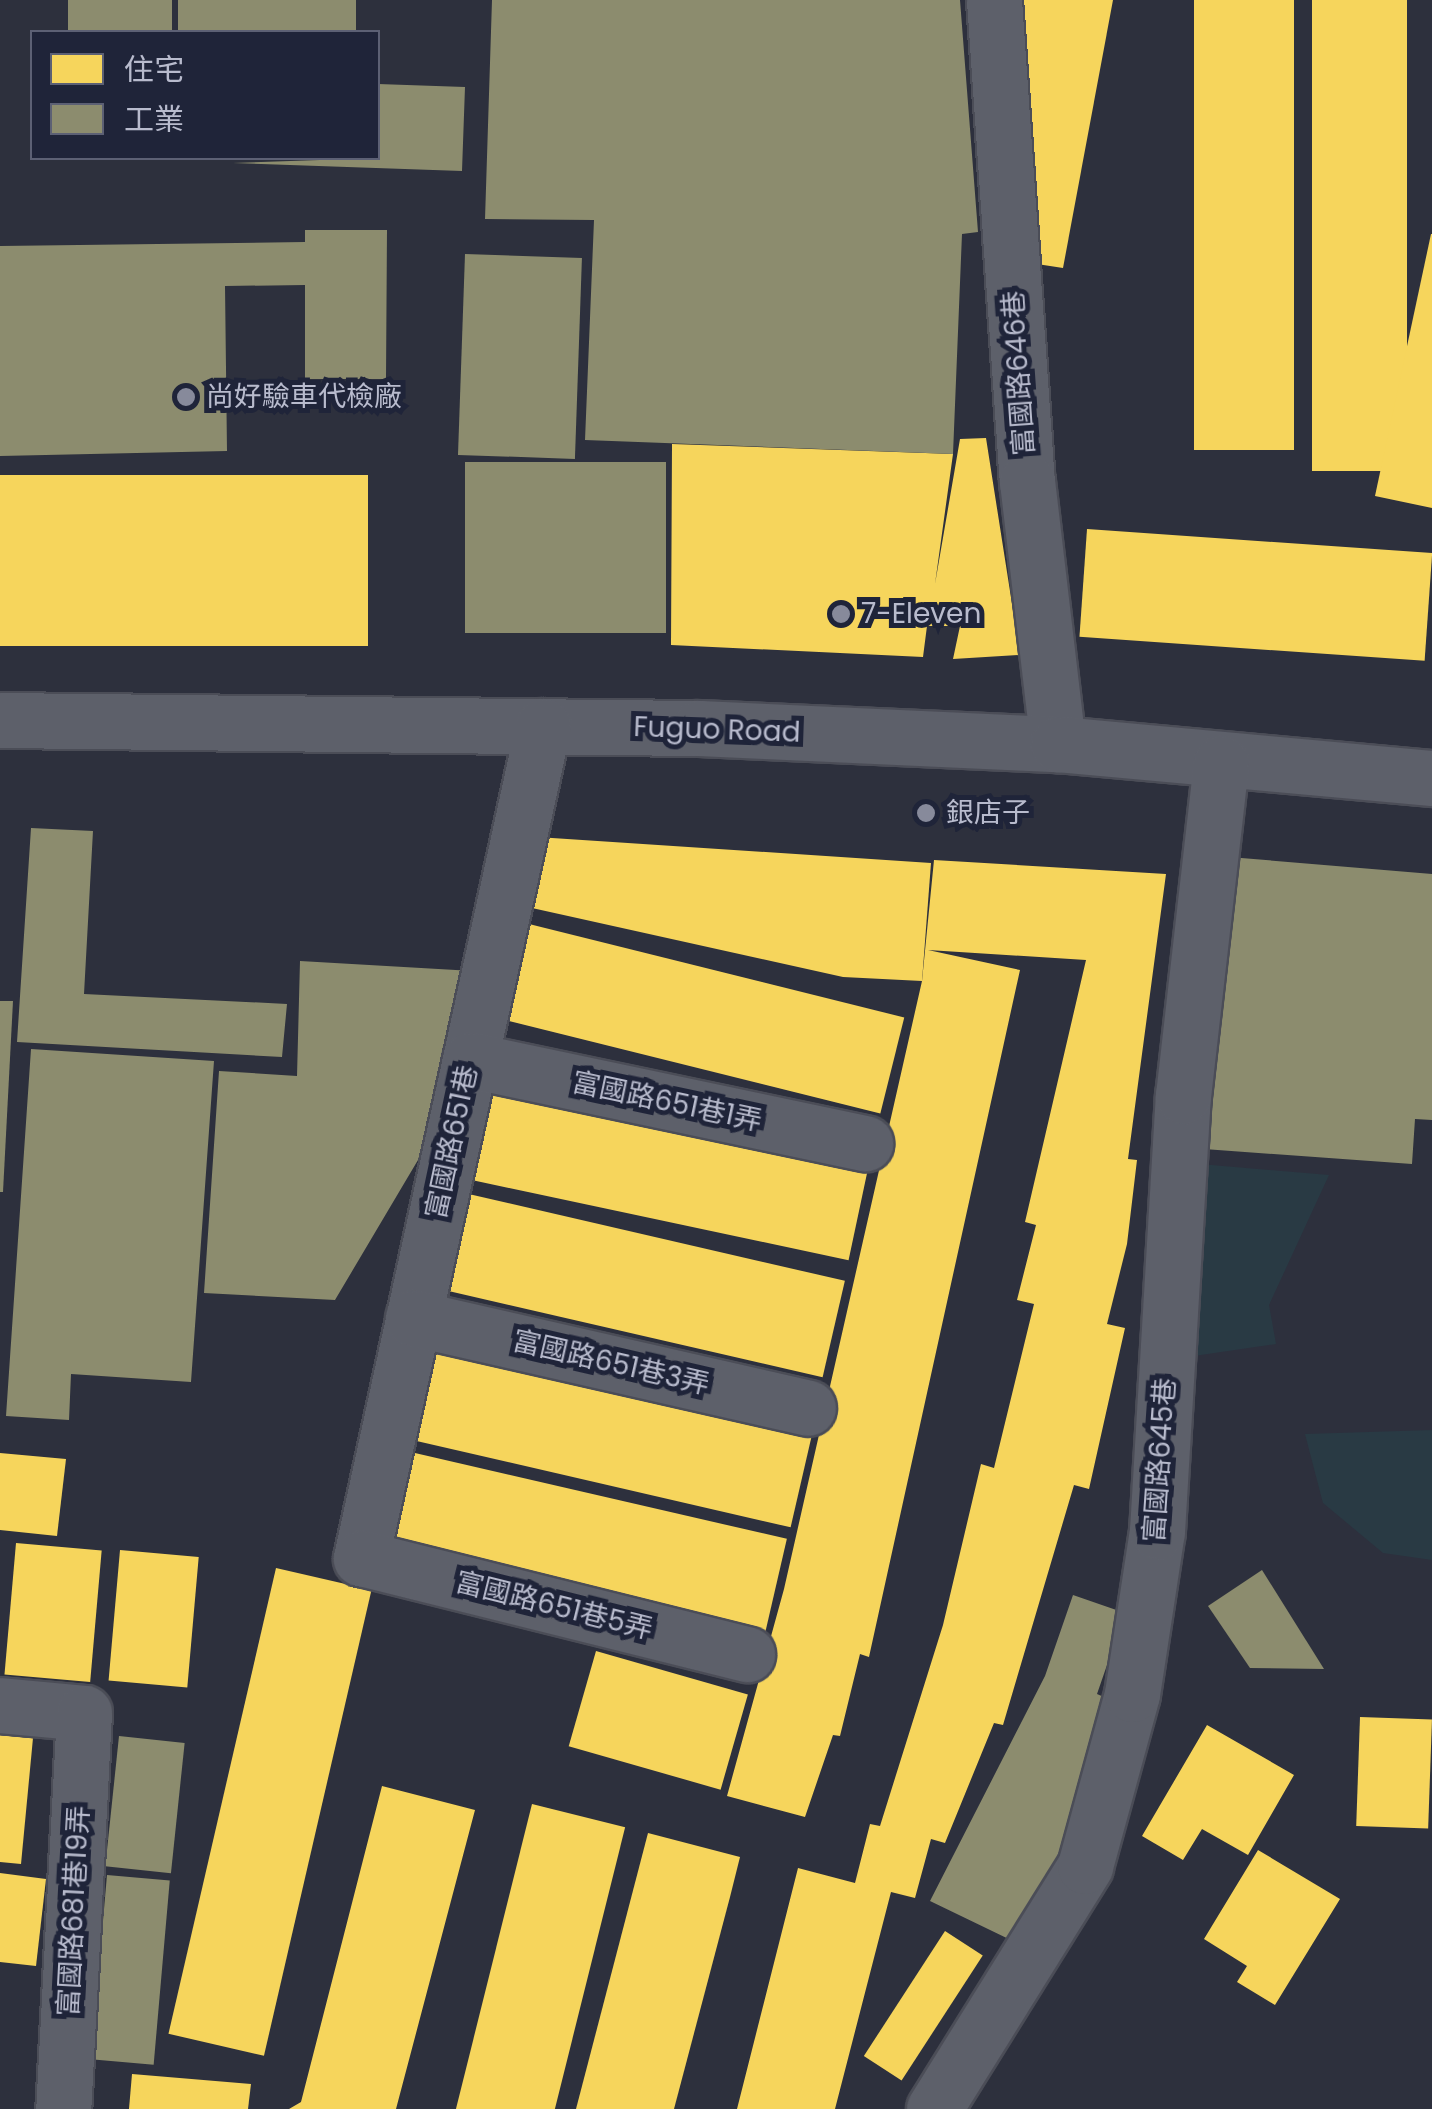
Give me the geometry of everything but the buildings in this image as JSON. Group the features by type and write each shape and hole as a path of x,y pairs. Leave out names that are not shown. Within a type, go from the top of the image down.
{"street":[{"name":"富國路646巷","path":"994,0 1027,482 1058,744"},
{"name":"Fuguo Road","path":"0,720 543,726 1058,744 1222,764 1432,778"},
{"name":"富國路651巷","path":"361,1558 543,726"},
{"name":"富國路645巷","path":"934,2109 1084,1866 1132,1694 1156,1531 1183,1096 1222,764"},
{"name":"富國路651巷1弄","path":"470,1060 865,1143"},
{"name":"富國路651巷3弄","path":"413,1318 808,1408"},
{"name":"富國路651巷5弄","path":"361,1558 747,1654"},
{"name":"富國路681巷19弄","path":"0,1705 84,1713 63,2109"}],"shaded area":[{"path":"1200,1164 1329,1175 1269,1305 1276,1344 1187,1357"},
{"path":"1432,1430 1432,1560 1383,1553 1323,1503 1305,1434"}],"place":[{"name":"尚好驗車代檢廠","path":"186,397"},
{"name":"7-Eleven","path":"841,614"},
{"name":"銀店子","path":"926,813"}]}
